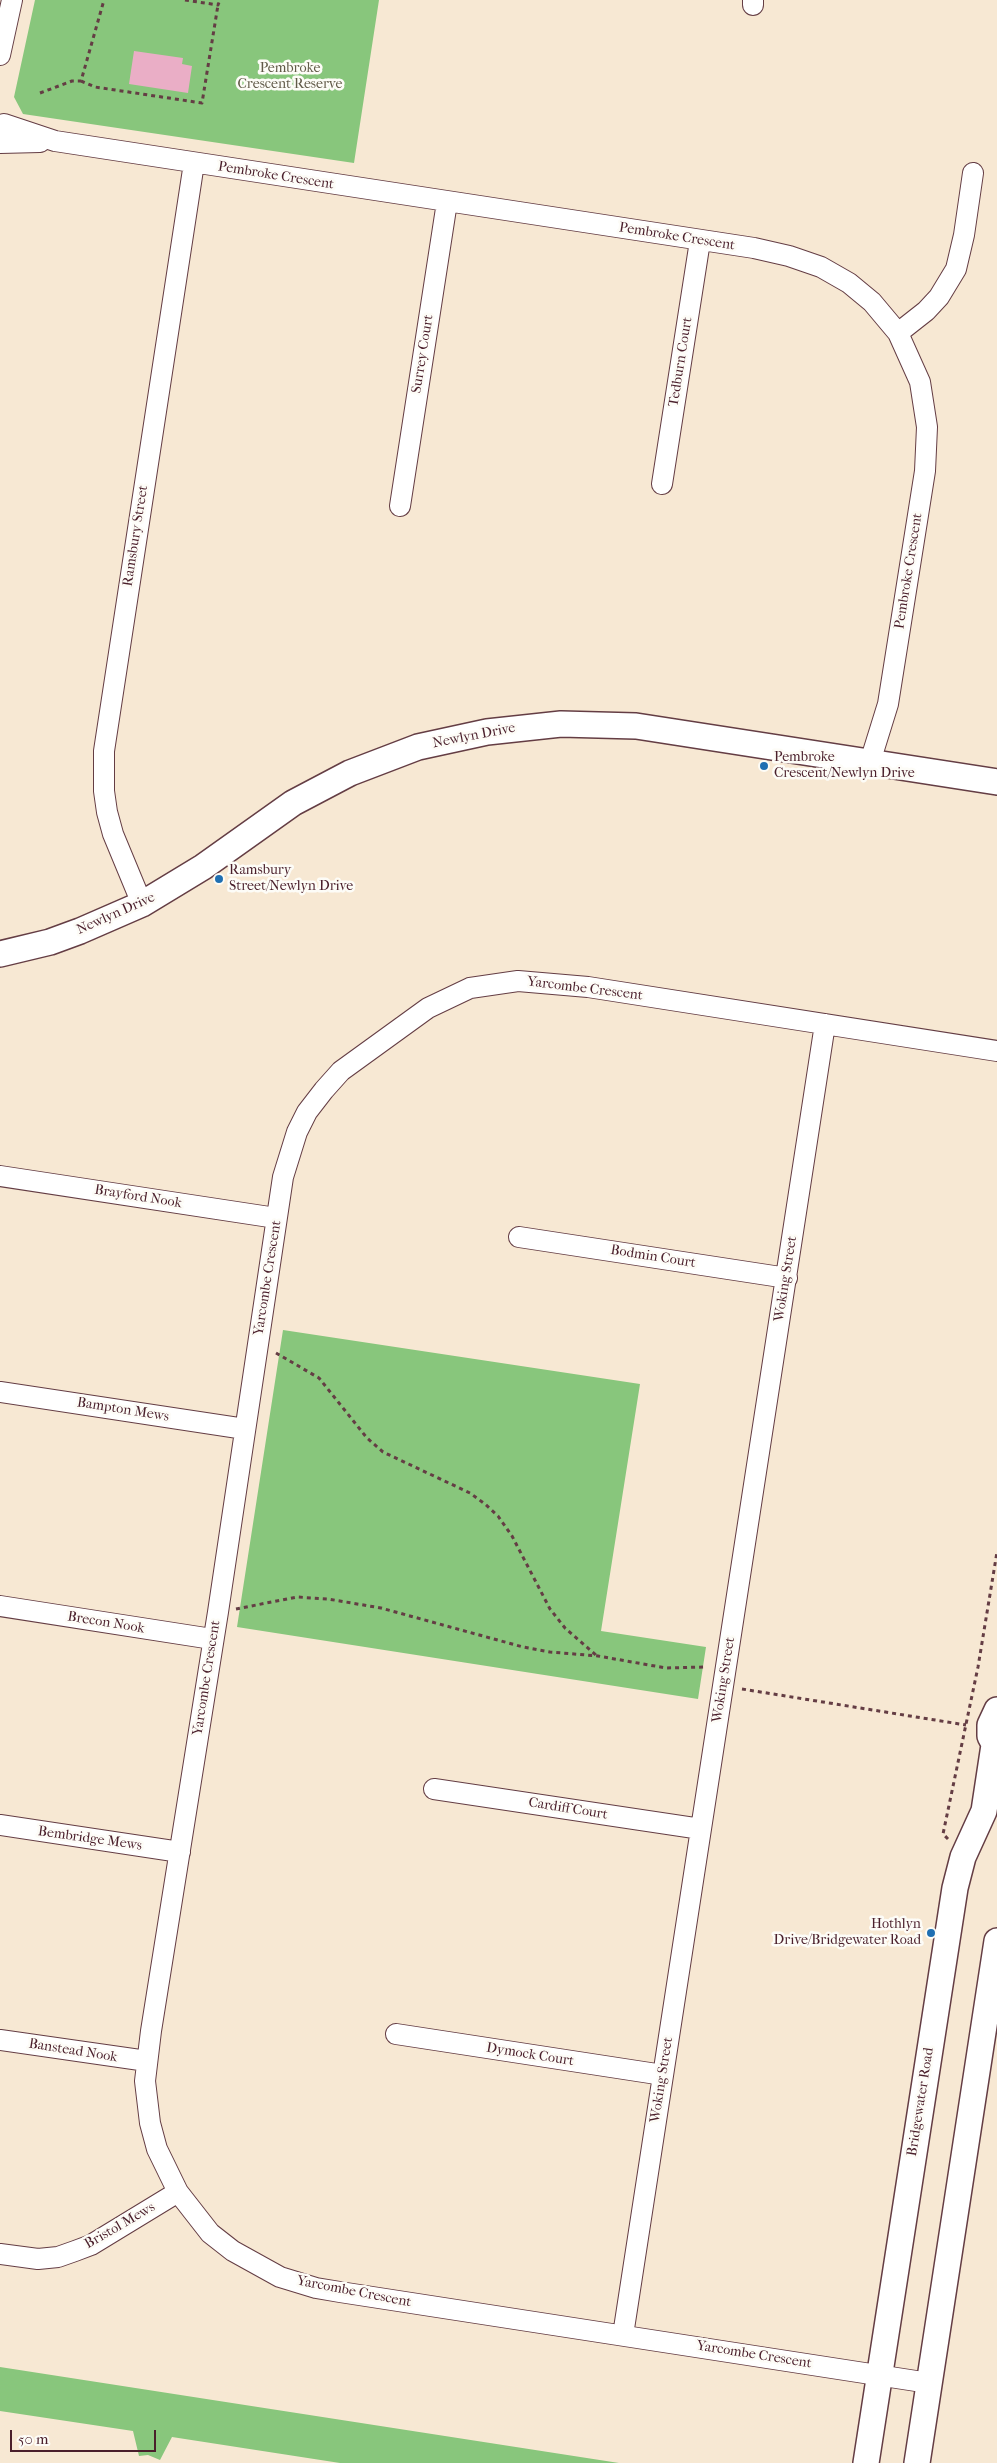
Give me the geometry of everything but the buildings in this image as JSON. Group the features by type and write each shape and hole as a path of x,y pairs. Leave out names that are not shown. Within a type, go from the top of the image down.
{"street":[{"path":"0,55 12,0"},
{"name":"Pembroke Crescent","path":"1,132 789,256 821,267 849,283 872,302 898,333 920,382 926,413 927,446 879,763"},
{"name":"Ramsbury Street","path":"142,904 113,834 107,812 104,791 104,751 194,163"},
{"path":"898,333 926,311 939,297 952,276 961,253 973,173"},
{"name":"Surrey Court","path":"400,506 447,202"},
{"name":"Tedburn Court","path":"662,484 700,241"},
{"name":"Newlyn Drive","path":"0,954 50,942 142,904 203,867 262,823 321,786 350,772 406,751 487,732 561,724 636,726 997,782"},
{"name":"Yarcombe Crescent","path":"929,2383 340,2292 298,2283 258,2267 232,2251 210,2233 178,2192 160,2156 150,2124 146,2096 146,2061 246,1428 276,1218 288,1154 308,1112 324,1090 348,1066 428,1008 470,988 494,983 548,982 997,1051"},
{"name":"Woking Street","path":"623,2335 825,1024"},
{"name":"Brayford Nook","path":"0,1176 276,1218"},
{"name":"Bodmin Court","path":"519,1237 787,1278"},
{"name":"Bampton Mews","path":"0,1392 246,1428"},
{"name":"Brecon Nook","path":"0,1606 212,1639"},
{"name":"Bridgewater Road","path":"866,2463 955,1888 963,1856 984,1811 996,1747 990,1736 990,1725 997,1710"},
{"name":"Cardiff Court","path":"434,1789 701,1829"},
{"name":"Bembridge Mews","path":"0,1826 180,1852"},
{"path":"917,2463 997,1941"},
{"name":"Dymock Court","path":"396,2034 663,2075"},
{"name":"Banstead Nook","path":"0,2040 146,2061"},
{"name":"Bristol Mews","path":"0,2254 38,2259 58,2257 76,2251 91,2245 178,2192"}],"path":[{"path":"81,82 104,0"},
{"path":"185,0 218,5"},
{"path":"40,92 72,81 95,87 202,103 220,0"},
{"path":"274,1362 277,1343"},
{"path":"276,1352 319,1378 367,1438 383,1452 470,1493 485,1504 512,1536 550,1609 565,1628 598,1656"},
{"path":"943,1834 978,1667 996,1553"},
{"path":"237,1600 235,1609 297,1597 328,1599 421,1618 523,1647 598,1656 666,1668 706,1667"},
{"path":"734,1687 966,1725"}],"green space":[{"name":"Pembroke Crescent Reserve","path":"35,0 379,0 354,163 23,114 14,97"},
{"path":"283,1330 640,1384 601,1631 706,1647 698,1699 237,1627"},
{"path":"0,2367 619,2463 340,2463 172,2437 160,2460 148,2455 139,2456 133,2431 0,2411"}],"place":[{"name":"Pembroke Crescent/Newlyn Drive","path":"764,766"},
{"name":"Ramsbury Street/Newlyn Drive","path":"219,879"},
{"name":"Hothlyn Drive/Bridgewater Road","path":"931,1933"}]}
